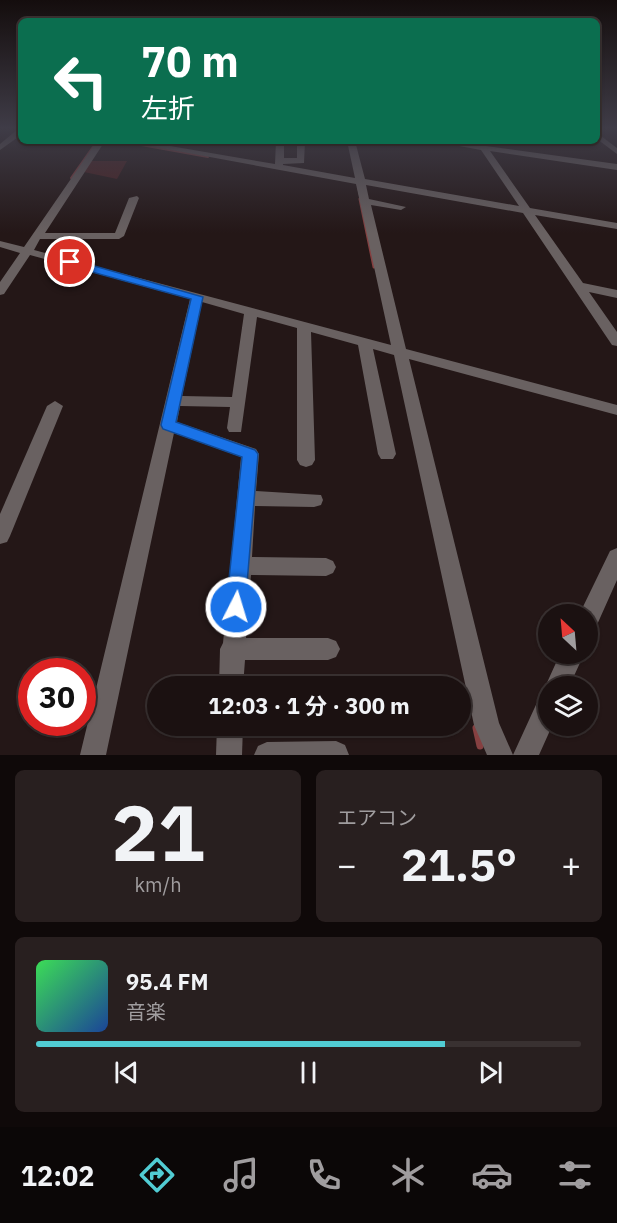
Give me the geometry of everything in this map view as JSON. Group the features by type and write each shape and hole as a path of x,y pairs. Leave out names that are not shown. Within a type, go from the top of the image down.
{"street":[{"path":"0,291 86,163"},
{"path":"274,163 359,182 617,226"},
{"path":"279,164 285,163"},
{"path":"355,163 397,349 487,725 500,755"},
{"path":"494,163 617,342"},
{"path":"595,163 617,167"},
{"path":"37,236 119,236 134,198"},
{"path":"364,201 401,207"},
{"path":"0,244 617,410"},
{"path":"579,286 617,294"},
{"path":"93,755 197,297"},
{"path":"235,428 251,311"},
{"path":"304,326 306,460"},
{"path":"365,343 387,454"},
{"path":"174,402 238,402"},
{"path":"0,536 55,406"},
{"path":"168,425 250,454 231,676"},
{"path":"246,498 314,500"},
{"path":"239,566 326,567"},
{"path":"596,604 614,569"},
{"path":"232,649 328,649"},
{"path":"526,755 538,729"},
{"path":"229,755 230,736"},
{"path":"267,755 336,754"}],"shaded area":[{"path":"90,163 126,163 117,179 84,172"}],"waterway":[{"path":"71,178 81,163"},
{"path":"357,182 361,200"},
{"path":"360,199 374,267"},
{"path":"476,728 480,746"}],"route":[{"path":"70,262 197,297 168,425 250,454 236,607"}]}
